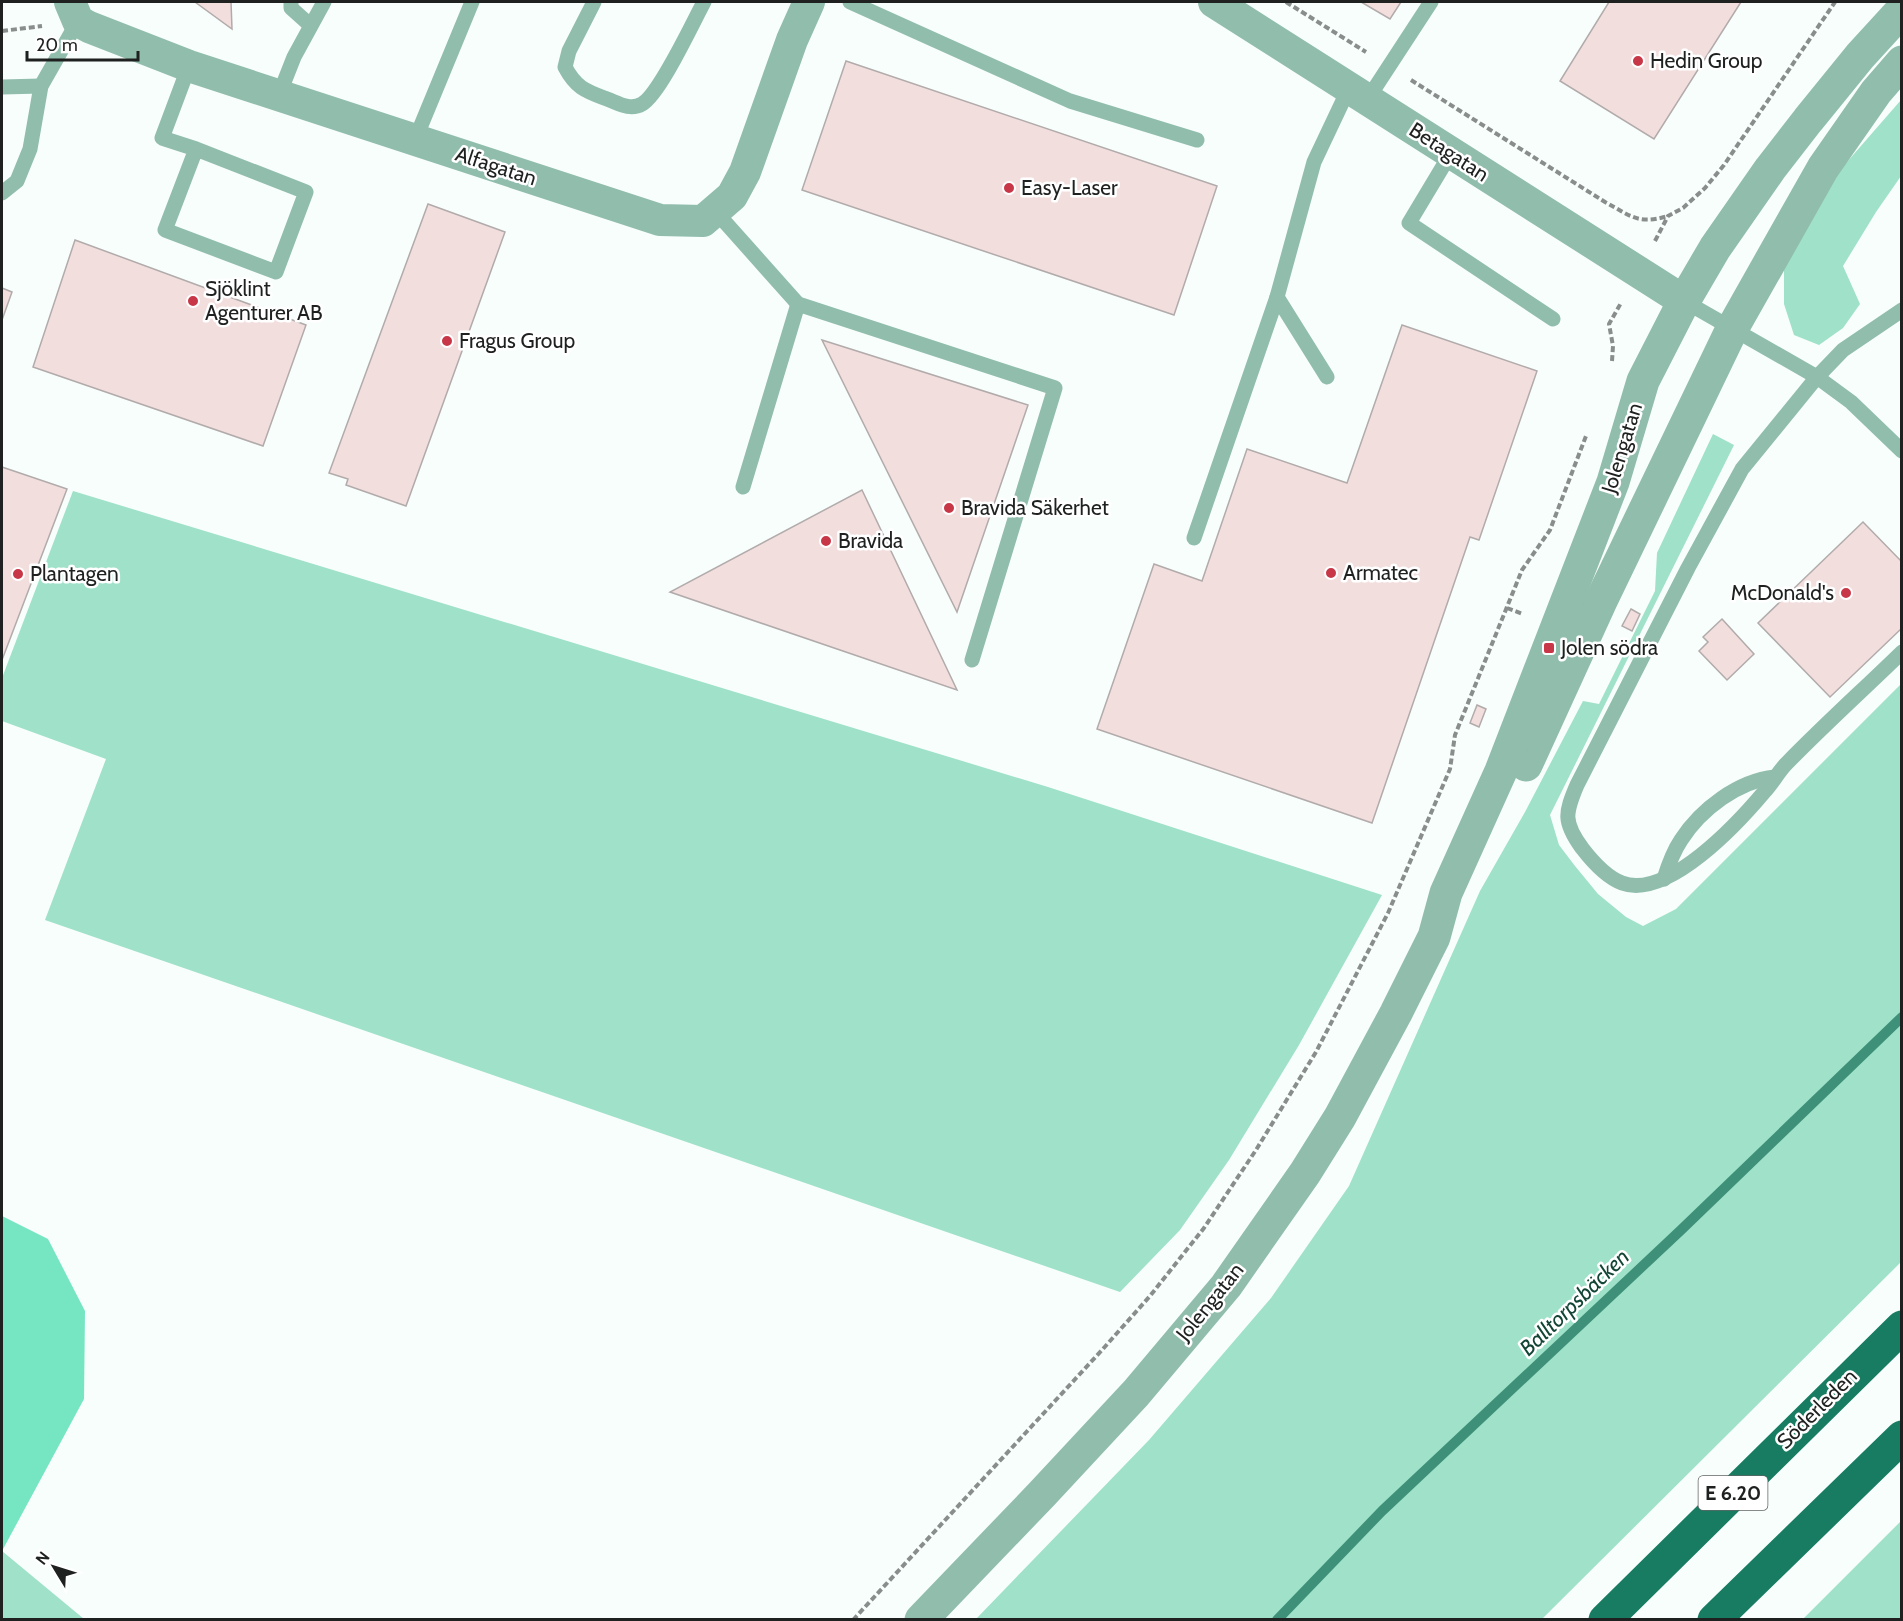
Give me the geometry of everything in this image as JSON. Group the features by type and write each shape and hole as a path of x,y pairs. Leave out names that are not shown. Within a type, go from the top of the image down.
{"highway":[{"name":"Söderleden","path":"1605,1620 1902,1327"},
{"path":"1714,1620 1902,1437"}],"street":[{"path":"716,212 732,196 745,172 792,40 809,2"},
{"name":"Betagatan","path":"1214,2 1684,302"},
{"name":"Jolengatan","path":"921,1620 1136,1393 1226,1286 1305,1173 1334,1126 1396,1013 1434,937 1446,893 1502,771 1613,482 1643,381 1715,248 1770,170 1860,56 1902,10"},
{"name":"Alfagatan","path":"74,11 106,34 189,66 660,220 703,221 716,212"},
{"name":"Jolengatan","path":"1434,937 1465,903 1591,623 1732,329 1822,168 1876,92 1902,62"}],"lane":[{"path":"291,2 291,8 310,25"},
{"path":"279,95 294,57 324,2"},
{"path":"415,140 472,2"},
{"path":"594,2 569,51 565,67 572,80 584,90 629,107 643,104 659,86 705,2"},
{"path":"850,2 1070,101 1197,140"},
{"path":"1194,538 1277,297 1314,162 1358,94 1389,66 1431,2"},
{"path":"2,193 17,181 30,150 41,86 74,11"},
{"path":"189,66 162,138 196,149 306,192 276,272 165,230 196,149"},
{"path":"2,87 41,86"},
{"path":"1451,153 1409,223 1553,319"},
{"path":"716,212 798,304 1055,388 972,660"},
{"path":"1277,297 1326,377"},
{"path":"1684,302 1817,377 1851,402 1902,451"},
{"path":"743,487 798,304"},
{"path":"1902,310 1843,350 1817,377 1742,469 1688,568 1567,808 1567,821 1577,840 1587,855 1605,872 1623,883 1647,884 1676,873 1729,832 1786,764 1902,652"},
{"path":"1664,879 1680,841 1712,806 1744,786 1762,778 1775,777"}],"path":[{"path":"1286,2 1605,202 1638,219 1652,221 1683,208 1705,188 1724,165 1835,2"},
{"path":"1610,371 1613,346 1610,324 1668,216"},
{"path":"853,1620 1150,1296 1204,1228 1256,1150 1316,1052 1388,913 1450,769 1455,735 1522,570 1550,530 1588,431"},
{"path":"1507,608 1528,616"}],"green space":[{"path":"1901,100 1901,176 1843,266 1860,304 1843,328 1819,345 1794,335 1784,304 1784,267 1840,170"},
{"path":"1713,434 1734,445 1550,815 1559,845 1598,894 1626,917 1643,926 1676,909 1901,684 1901,1262 1542,1619 976,1619 1149,1440 1271,1298 1349,1186 1480,891 1525,812 1583,701 1599,704 1655,591 1657,553"},
{"path":"73,491 1048,787 1382,895 1299,1045 1229,1160 1180,1230 1120,1292 45,920 106,759 2,721 2,678"},
{"path":"2,1216 48,1239 85,1311 84,1399 2,1551"},
{"path":"1901,1521 1901,1619 1803,1619"},
{"path":"2,1551 84,1619 2,1619"}],"building":[{"path":"195,2 231,2 232,29"},
{"path":"1361,2 1401,2 1390,19"},
{"name":"Hedin Group","path":"1609,2 1741,2 1654,139 1560,81"},
{"name":"Easy-Laser","path":"846,61 1217,186 1174,315 802,190"},
{"path":"428,204 505,232 406,506 346,485 348,479 329,473"},
{"path":"75,240 306,325 263,446 33,367"},
{"path":"2,288 12,292 2,320"},
{"name":"Armatec","path":"1402,325 1537,371 1479,540 1470,537 1372,823 1097,729 1154,564 1202,581 1247,449 1347,483"},
{"name":"Bravida Säkerhet","path":"822,340 1028,405 957,612"},
{"name":"Plantagen","path":"2,467 67,489 2,660"},
{"name":"Bravida","path":"862,490 957,690 670,592"},
{"name":"McDonald's","path":"1863,522 1902,562 1902,628 1830,697 1758,623"},
{"path":"1631,609 1640,614 1632,631 1622,626"},
{"path":"1722,619 1754,654 1727,680 1699,651 1708,642 1703,637"},
{"path":"1477,705 1486,709 1479,727 1470,723"}],"waterway":[{"name":"Balltorpsbäcken","path":"1277,1620 1382,1511 1681,1230 1902,1017"}],"place":[{"name":"Hedin Group","path":"1638,61"},
{"name":"Easy-Laser","path":"1009,188"},
{"name":"Sjöklint Agenturer AB","path":"193,301"},
{"name":"Fragus Group","path":"447,341"},
{"name":"Bravida Säkerhet","path":"949,508"},
{"name":"Bravida","path":"826,541"},
{"name":"Armatec","path":"1331,573"},
{"name":"Plantagen","path":"18,574"},
{"name":"McDonald's","path":"1846,593"},
{"name":"Jolen södra","path":"1549,648"}]}
